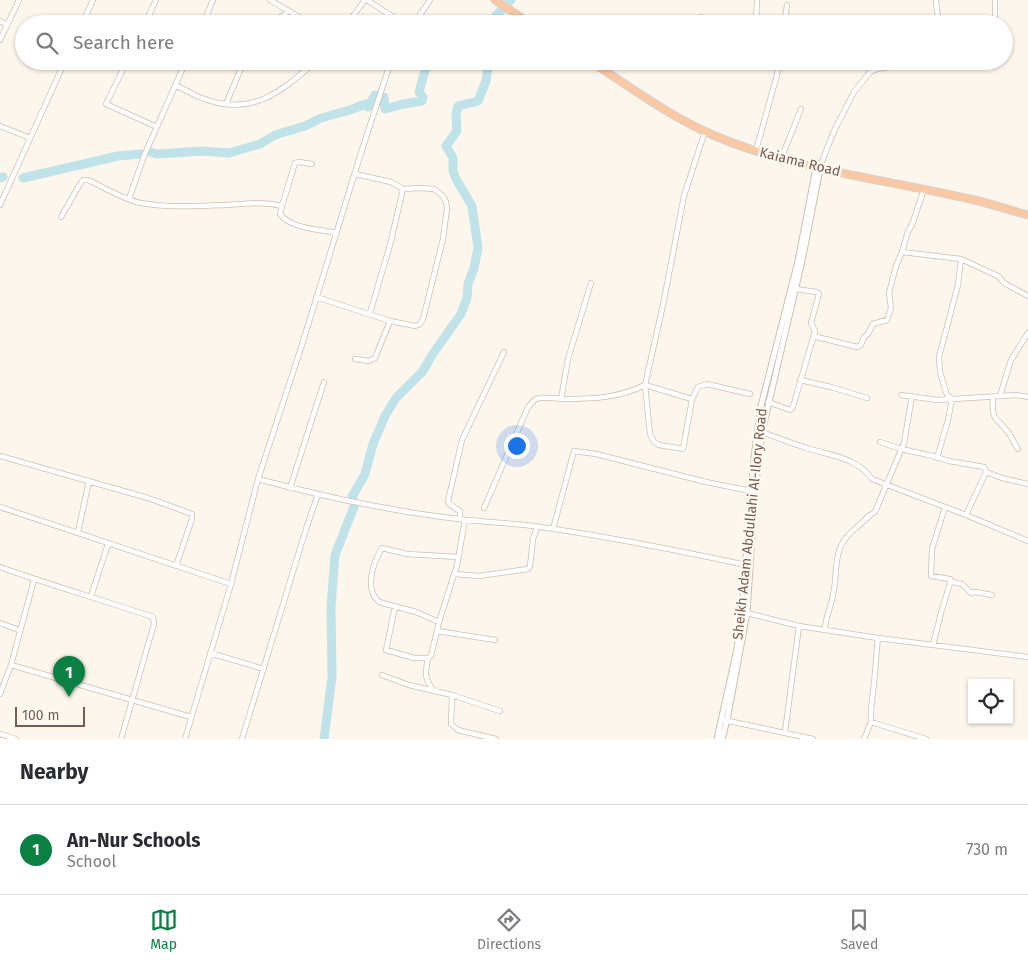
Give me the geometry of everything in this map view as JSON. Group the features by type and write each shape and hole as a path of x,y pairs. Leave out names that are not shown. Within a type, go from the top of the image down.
{"highway":[{"path":"495,0 523,15"},
{"path":"507,5 520,15"},
{"name":"Kaiama Road","path":"603,70 649,101 705,131 760,152 989,203 1028,215"},
{"name":"Kaiama Road","path":"610,70 651,97 724,136 818,165 966,194 1028,211"}],"street":[{"path":"0,40 19,0"},
{"path":"86,15 93,0"},
{"path":"149,15 156,0"},
{"path":"207,15 213,0"},
{"path":"270,0 296,15"},
{"path":"354,15 366,0 390,15"},
{"path":"420,15 430,0"},
{"path":"756,15 757,0"},
{"path":"936,0 938,15"},
{"path":"995,15 996,0"},
{"path":"785,15 787,5"},
{"path":"284,15 289,11"},
{"path":"0,21 7,25"},
{"path":"0,205 2,194 61,70"},
{"path":"123,70 106,104 157,127"},
{"path":"129,199 182,70"},
{"path":"226,104 240,70"},
{"path":"175,85 199,97 243,106 261,101 277,93 305,70"},
{"path":"185,739 231,584 258,479 388,70"},
{"path":"757,147 777,70"},
{"path":"818,165 854,92 873,70"},
{"path":"783,154 801,109"},
{"path":"0,126 30,138"},
{"path":"705,131 684,196 645,385 650,434 654,442 659,445 683,448 692,399 698,387 707,384 750,394"},
{"path":"312,164 295,163 280,214 288,221 336,233"},
{"name":"Sheikh Adam Abdullahi Al-Ilory Road","path":"717,739 725,720 747,613 755,491 762,432 796,289 818,165"},
{"name":"Sheikh Adam Abdullahi Al-Ilory Road","path":"722,739 742,611 754,458 761,406 798,261 818,165"},
{"path":"316,297 390,321 415,326 420,324 423,319 443,239 447,208 443,196 434,189 403,190 391,182 355,174"},
{"path":"61,217 83,180 88,180 139,202 208,206 261,203 282,206"},
{"path":"814,336 860,347 873,324 887,320 890,314 889,293 896,266 924,189"},
{"path":"370,313 390,245 403,190"},
{"path":"902,252 961,259 998,276 1004,283 1028,296"},
{"path":"952,399 947,395 940,372 939,357 958,285 961,259"},
{"path":"561,399 570,348 591,283"},
{"path":"768,402 790,410 793,407 814,336 815,331 811,324 819,294 817,292 796,289"},
{"path":"355,359 369,361 375,358 390,321"},
{"path":"1000,396 1011,360 1028,333"},
{"path":"434,691 426,680 425,674 428,658 431,656 439,622 455,574 463,520 460,511 449,504 448,501 462,440 504,352"},
{"path":"800,380 831,386 867,398"},
{"path":"290,488 324,382"},
{"path":"484,508 528,407 536,400 542,398 612,397 645,385 692,399"},
{"path":"901,394 937,400 1017,395 1028,397"},
{"path":"824,630 833,597 835,568 841,548 850,533 875,512 904,443 912,396"},
{"path":"993,397 992,406 995,420 1009,433 1018,449"},
{"path":"937,458 952,399"},
{"path":"762,432 813,450 835,454 861,467 872,479 1028,541"},
{"path":"880,442 937,458 984,467 986,472 1028,484"},
{"path":"553,529 574,451 596,454 698,480 751,491"},
{"path":"0,456 148,498 192,514 176,566"},
{"path":"966,515 986,472"},
{"path":"258,479 290,488 387,509 463,520 553,529 679,550 746,565"},
{"path":"78,532 89,481"},
{"path":"242,739 318,494"},
{"path":"0,507 231,584"},
{"path":"946,507 932,549 931,576 950,579 952,582 962,584 971,593 992,595"},
{"path":"455,574 480,576 528,569 537,527"},
{"path":"91,596 108,544"},
{"path":"439,622 416,612 379,602 373,595 370,586 382,548 407,554 458,557"},
{"path":"0,567 34,580 91,596 155,619 121,739"},
{"path":"0,694 11,665 34,580"},
{"path":"933,644 940,612 952,582"},
{"path":"395,607 386,650 414,658 428,658"},
{"path":"747,613 824,630 1028,657"},
{"path":"0,624 19,630"},
{"path":"785,732 799,626"},
{"path":"437,631 495,640"},
{"path":"864,739 871,722 870,704 878,638"},
{"path":"210,653 264,668"},
{"path":"11,665 191,717"},
{"path":"382,675 500,711"},
{"path":"452,695 451,724 453,727 458,730 496,739"},
{"path":"725,720 813,739"},
{"path":"871,722 926,739"},
{"path":"0,734 16,739"}],"waterway":[{"path":"497,15 511,0"},
{"path":"150,152 157,154 202,151 229,153 260,144 275,135 305,126 321,118 365,104 368,107 375,95 384,97 385,109 422,101 423,97 419,92 425,70"},
{"path":"324,739 332,677 331,607 335,555 355,504 352,497 365,474 373,444 385,416 396,398 423,371 461,314 467,298 468,284 478,248 472,206 456,179 453,171 453,158 446,146 457,131 456,114 458,106 478,101 486,81 488,70"},
{"path":"23,178 118,156 141,154"}],"place":[{"name":"An-Nur Schools","path":"69,697"}]}
